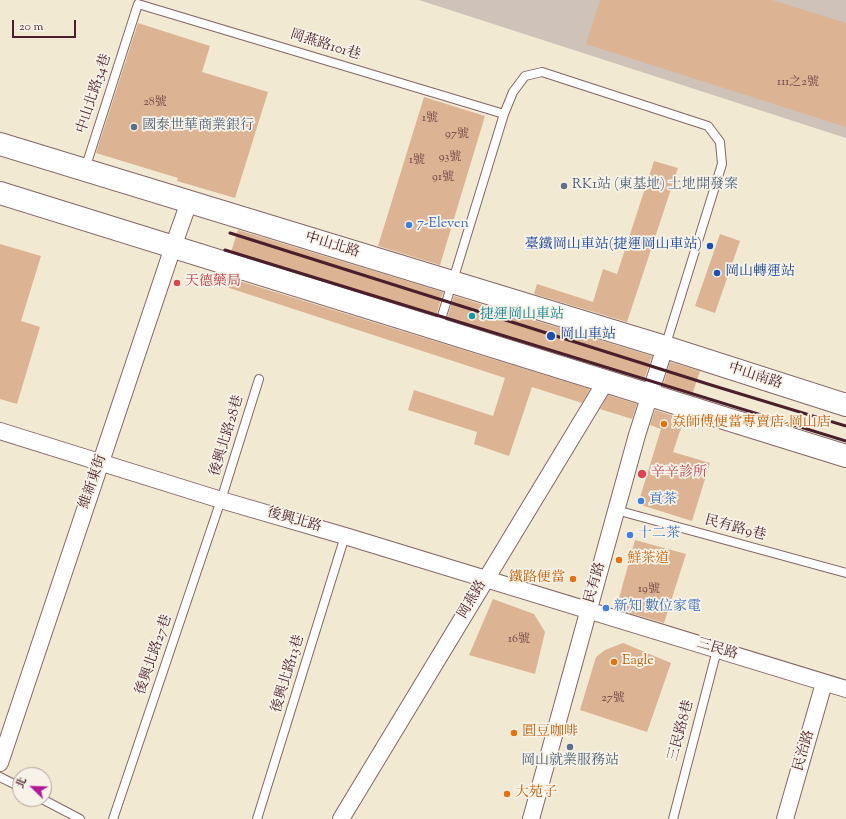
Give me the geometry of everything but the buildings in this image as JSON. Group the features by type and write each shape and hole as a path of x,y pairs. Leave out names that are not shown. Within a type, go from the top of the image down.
{"main road":[{"name":"中山北路","path":"0,144 665,347"},
{"path":"0,193 846,456"},
{"name":"中山南路","path":"665,347 846,405"}],"street":[{"name":"維新東街","path":"0,763 173,247 190,202"},
{"name":"民有路","path":"531,819 637,435 665,347"},
{"name":"岡燕路","path":"340,819 606,381"},
{"name":"後興北路","path":"0,431 221,500 345,536 588,611"},
{"name":"三民路","path":"588,611 846,689"},
{"name":"民治路","path":"785,819 824,683"}],"lane":[{"name":"岡燕路101巷","path":"138,4 504,114"},
{"name":"中山北路34巷","path":"85,170 138,4"},
{"path":"438,329 504,114 513,92 525,76 542,72 708,126 720,142 722,164 665,347"},
{"name":"後興北路28巷","path":"221,500 259,379"},
{"name":"後興北路27巷","path":"113,819 221,500"},
{"name":"民有路9巷","path":"616,510 846,574"},
{"name":"後興北路13巷","path":"257,819 345,536"},
{"name":"三民路8巷","path":"673,819 717,650"},
{"path":"0,777 12,783"},
{"path":"52,804 80,819"}],"shaded area":[{"path":"419,0 846,0 846,138"}],"railway":[{"path":"230,233 711,385 846,426"},
{"path":"225,250 846,441"}],"place":[{"name":"國泰世華商業銀行","path":"134,127"},
{"name":"RK1站 (東基地) 土地開發案","path":"564,186"},
{"name":"7-Eleven","path":"409,225"},
{"name":"臺鐵岡山車站(捷運岡山車站)","path":"710,246"},
{"name":"岡山轉運站","path":"717,273"},
{"name":"天德藥局","path":"177,283"},
{"name":"捷運岡山車站","path":"472,316"},
{"name":"岡山車站","path":"551,336"},
{"name":"𡘙師傅便當專賣店-岡山店","path":"664,424"},
{"name":"辛辛診所","path":"642,474"},
{"name":"貢茶","path":"641,501"},
{"name":"十二茶","path":"630,535"},
{"name":"鮮茶道","path":"619,560"},
{"name":"鐵路便當","path":"573,579"},
{"name":"新知 數位家電","path":"606,608"},
{"name":"Eagle","path":"614,662"},
{"name":"圓豆咖啡","path":"514,733"},
{"name":"岡山就業服務站","path":"570,747"},
{"name":"大苑子","path":"507,794"}]}
